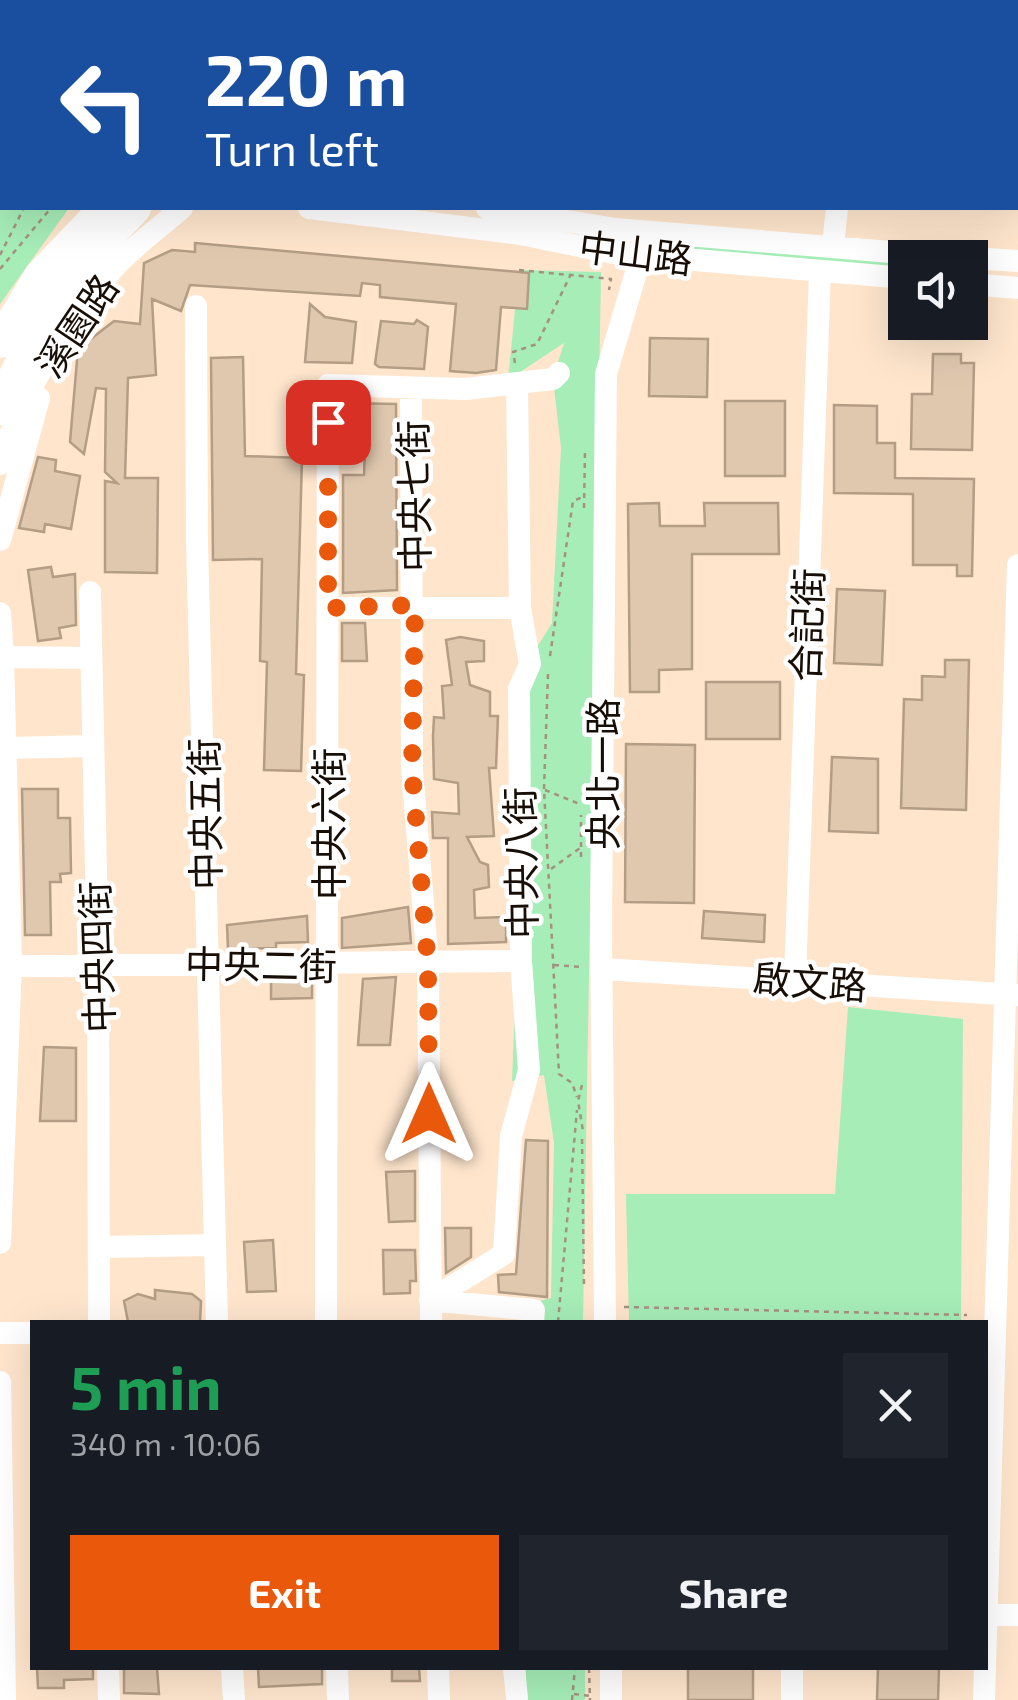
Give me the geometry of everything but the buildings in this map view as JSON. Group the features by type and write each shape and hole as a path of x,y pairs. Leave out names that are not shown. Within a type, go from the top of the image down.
{"highway":[{"path":"0,342 40,276 106,210"},
{"path":"0,409 20,361 86,262 107,210"}],"street":[{"name":"溪園路","path":"0,464 14,424 72,323 114,267 180,210"},
{"name":"中山路","path":"359,210 510,216 648,232 888,251"},
{"path":"833,246 837,210"},
{"name":"中山路","path":"510,216 644,256 888,277"},
{"name":"央北一路","path":"614,1315 593,968 606,374 648,232"},
{"name":"中山路","path":"988,259 1018,261"},
{"name":"合記街","path":"795,979 820,271"},
{"path":"988,286 1018,288"},
{"name":"中央五街","path":"196,306 217,1320"},
{"path":"0,540 48,365"},
{"path":"411,388 517,385 554,379 559,373"},
{"name":"中央六街","path":"326,1320 328,385 411,388"},
{"name":"中央八街","path":"430,1311 504,1254 511,1136 529,1070 522,962 518,689 530,664 520,608 517,385"},
{"name":"中央七街","path":"411,388 415,605 412,769 428,965 430,1311"},
{"path":"988,1466 1008,1199 1018,565"},
{"name":"中央四街","path":"90,592 100,1320"},
{"path":"328,608 520,608"},
{"path":"0,613 6,966 0,1242"},
{"path":"3,656 90,658"},
{"path":"5,748 94,746"},
{"name":"中央二街","path":"6,966 98,962 522,962"},
{"name":"啟文路","path":"593,968 1012,995"},
{"path":"100,1247 215,1246"},
{"path":"430,1311 534,1310 533,1320"},
{"path":"0,1333 30,1333"},
{"path":"0,1382 5,1700"},
{"path":"988,1615 1018,1615"},
{"path":"108,1670 109,1700"},
{"path":"232,1670 234,1700"},
{"path":"337,1670 338,1700"},
{"path":"438,1670 438,1700"},
{"path":"514,1670 517,1698"},
{"path":"597,1698 610,1670"},
{"path":"792,1670 792,1700"},
{"path":"984,1700 985,1670"}],"path":[{"path":"0,255 23,210"},
{"path":"0,269 49,210"},
{"path":"517,385 513,352 537,344 570,274"},
{"path":"558,1320 578,1101 572,1083 559,1074 544,789 547,679 573,502 583,498"},
{"path":"544,789 582,804"},
{"path":"550,870 580,848"},
{"path":"554,965 593,968"},
{"path":"614,1315 968,1315"},
{"path":"572,1700 575,1670"},
{"path":"572,1694 597,1698 590,1670"}],"green space":[{"path":"0,210 68,210 0,304"},
{"path":"690,242 888,259 888,271 689,254"},
{"path":"519,270 601,272 583,1320 540,1320 539,1301 551,1298 554,1143 544,1075 512,1081 518,939 511,689 552,623 561,448 553,379 564,343 508,380"},
{"path":"848,1007 963,1019 961,1320 629,1320 626,1194 835,1194"},
{"path":"526,1670 585,1670 585,1700 526,1700"}],"route":[{"path":"328,422 328,608 415,605 412,769 428,965 429,1114"}]}
